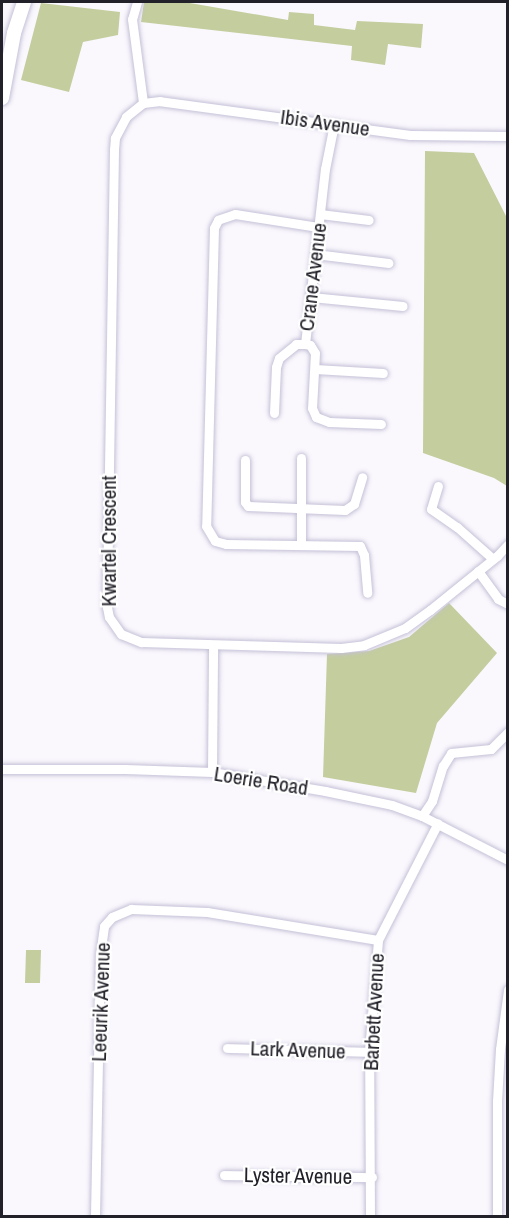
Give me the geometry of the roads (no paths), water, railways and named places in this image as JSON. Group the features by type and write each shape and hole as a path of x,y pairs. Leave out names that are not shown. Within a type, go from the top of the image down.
{"street":[{"path":"2,98 14,33 24,2"},
{"path":"137,2 132,19 143,103"},
{"name":"Ibis Avenue","path":"143,103 160,101 410,135 507,136"},
{"name":"Kwartel Crescent","path":"143,103 126,117 120,127 114,150 107,607 114,627 131,639 213,646 341,648 364,645 405,628 493,559 507,544"},
{"name":"Crane Avenue","path":"274,414 276,367 279,358 296,344 305,344 318,227 334,124"},
{"path":"318,227 235,214 218,220 212,238 206,526 215,540 226,544 360,546 364,555 367,593"},
{"path":"320,214 369,220"},
{"path":"315,254 388,263"},
{"path":"311,297 403,306"},
{"path":"305,344 314,351 312,408 316,417 329,422 381,424"},
{"path":"315,369 383,373"},
{"path":"301,458 301,545"},
{"path":"245,460 246,504 301,508 351,508 362,477"},
{"path":"438,486 430,509 457,527 493,559"},
{"path":"478,571 498,599 507,604"},
{"path":"212,772 213,646"},
{"path":"422,816 432,801 443,766 451,753 491,749 507,732"},
{"name":"Loerie Road","path":"2,769 212,772 368,800 422,816 507,860"},
{"name":"Barbett Avenue","path":"370,1216 372,1178 369,1052 378,940 438,823"},
{"name":"Leeurik Avenue","path":"95,1216 100,954 104,926 112,917 131,909 207,912 378,940"},
{"path":"497,1216 497,1101 507,990"},
{"name":"Lark Avenue","path":"226,1048 369,1052"},
{"name":"Lyster Avenue","path":"224,1175 372,1178"}]}
